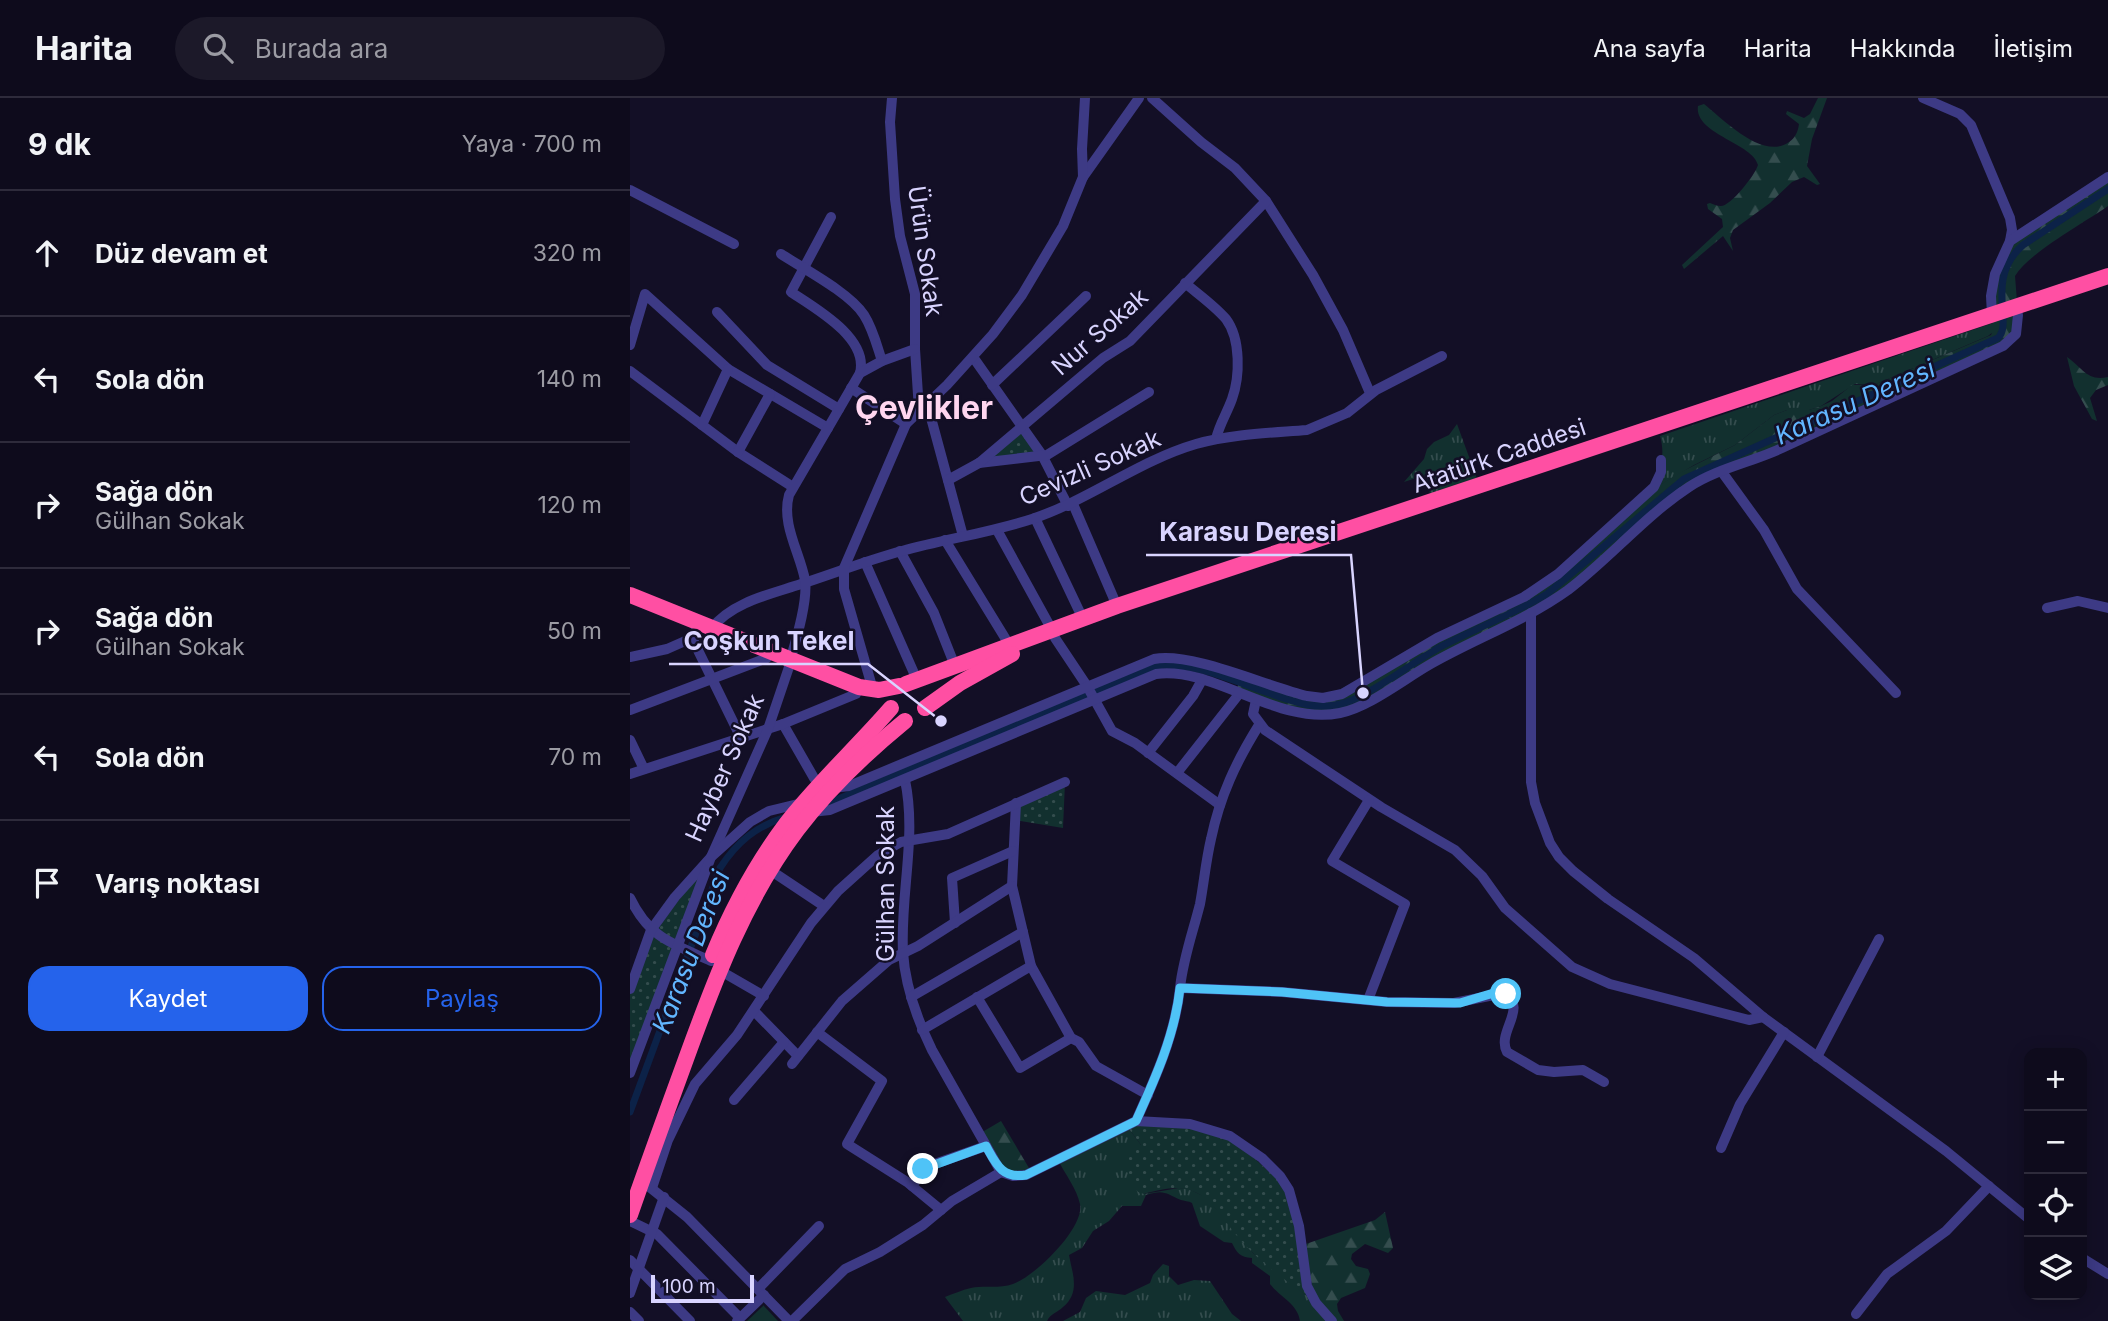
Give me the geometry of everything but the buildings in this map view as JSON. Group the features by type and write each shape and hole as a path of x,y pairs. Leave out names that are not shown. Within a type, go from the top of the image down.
{"highway":[{"name":"Atatürk Caddesi","path":"2018,311 2108,276"},
{"name":"Atatürk Caddesi","path":"813,802 905,721 918,718 925,708 985,668 1083,619 1993,319 2108,284"},
{"name":"Atatürk Caddesi","path":"873,690 907,684 1010,646 1053,634 1993,319"},
{"path":"630,595 700,630 790,664 873,690"},
{"path":"630,602 767,658 790,664 856,695 890,706 897,717 905,721"},
{"path":"630,1215 736,904 890,706 892,694 907,684 916,686 926,700 925,708"},
{"path":"715,965 813,802"}],"street":[{"name":"Ürün Sokak","path":"892,98 890,122 895,199 900,236 915,293 915,349 923,407 948,480 963,536"},
{"path":"1083,177 1085,98"},
{"path":"873,690 844,589 844,568 906,424 973,356 1009,313 1052,247 1083,177 1139,98"},
{"path":"1152,98 1235,168 1266,201 1314,276 1343,330 1370,393"},
{"path":"1923,98 1960,114 1971,125 2010,218 2010,241 1995,274 1991,296 1993,319"},
{"path":"2010,241 2108,177"},
{"path":"630,190 734,244"},
{"name":"Nur Sokak","path":"948,480 979,463 1103,358 1130,341 1266,201"},
{"path":"805,583 787,514 787,503 793,487 860,373 862,364 860,356 843,331 829,317 791,292 831,217"},
{"path":"781,254 859,309 868,324 882,361"},
{"path":"1185,283 1222,315 1234,337 1237,381 1216,439"},
{"path":"630,345 645,293 728,369 828,428"},
{"path":"992,384 1086,296"},
{"path":"813,802 830,810 1156,674 1173,673 1202,680 1256,700 1311,715 1348,710 1531,613 1569,588 1692,485 1779,449 2003,346 2016,334 2018,311"},
{"path":"717,312 767,365 839,409"},
{"path":"860,373 882,361 915,349"},
{"path":"973,356 1042,455 1070,505 1117,606"},
{"name":"Cevizli Sokak","path":"630,657 667,649 743,605 844,568 900,551 997,530 1070,505 1168,454 1216,439 1307,430 1318,426 1347,414 1370,393 1442,356"},
{"path":"702,425 728,369"},
{"path":"630,371 738,453 793,487"},
{"path":"851,388 906,424"},
{"path":"979,463 1047,454 1149,392"},
{"path":"738,453 770,394"},
{"path":"630,1073 679,947 710,857 750,822 769,811 813,802 1143,662 1170,657 1199,663 1296,693 1323,698 1342,694 1437,638 1542,586 1654,487 1658,481 1661,460"},
{"path":"1722,472 1764,530 1797,589 1896,693"},
{"path":"1035,518 1083,619"},
{"path":"997,530 1053,634 1112,731 1148,752 1220,805"},
{"path":"945,540 1010,646"},
{"path":"900,551 934,614 955,666"},
{"path":"865,562 907,684"},
{"name":"Hayber Sokak","path":"630,989 632,975 651,930 710,857 768,729 790,664 805,583"},
{"path":"2047,608 2078,601 2108,608"},
{"path":"1531,613 1531,782 1535,803 1555,852 1595,890 1694,958 1763,1017 1937,1144 2024,1215"},
{"path":"700,630 711,680 741,738"},
{"path":"630,710 767,658"},
{"path":"1148,752 1193,696 1202,680"},
{"path":"1177,773 1239,694"},
{"path":"630,774 783,724 856,695"},
{"path":"1256,700 1252,711 1259,725 1369,800 1455,850 1482,876 1511,913 1560,958 1580,972 1610,984 1749,1020 1763,1017"},
{"path":"783,724 814,778 813,802"},
{"path":"1136,1121 1170,1036 1178,1008 1182,969 1200,901 1210,842 1220,805 1234,767 1259,725"},
{"path":"630,740 644,769"},
{"name":"Gülhan Sokak","path":"905,780 909,840 903,952 911,996 922,1030 1001,1171"},
{"path":"1065,782 948,834 909,840 878,855 849,880 811,923 754,1011 691,1091 668,1140 641,1185 664,1197 790,1321 845,1269 923,1225 1001,1171 1013,1176 1026,1175 1136,1121 1182,1123 1221,1132 1244,1143 1285,1182 1300,1226 1310,1293 1332,1321"},
{"path":"1368,1000 1405,904 1332,860 1369,800"},
{"path":"1016,803 1012,886 1031,966 1071,1038 1079,1042 1096,1066 1148,1095"},
{"path":"955,923 952,878 1013,851"},
{"path":"770,870 824,906"},
{"path":"754,1011 784,1042 795,1060 852,992 895,955 918,946 1012,886"},
{"path":"630,898 637,914 651,930 764,996"},
{"path":"911,996 1023,932"},
{"path":"1817,1057 1879,939"},
{"path":"922,1030 1031,966"},
{"path":"1180,988 1460,1003 1497,992 1504,993 1512,1000 1515,1008 1504,1043 1508,1054 1538,1070 1583,1070 1604,1082"},
{"path":"977,997 1020,1068 1071,1038"},
{"path":"817,1032 881,1081 847,1144 912,1186 941,1210"},
{"path":"1720,1148 1740,1104 1784,1032"},
{"path":"734,1100 784,1042"},
{"path":"912,1186 926,1167 986,1146"},
{"path":"1856,1314 1887,1274 1946,1231 1989,1186"},
{"path":"630,1293 664,1197"},
{"path":"630,1221 652,1230 738,1319 819,1226"},
{"path":"630,1259 690,1321"},
{"path":"2087,1261 2108,1274"},
{"path":"630,1312 639,1321"}],"green space":[{"path":"1818,98 1827,98 1812,139 1807,166 1820,184 1817,185 1804,177 1792,182 1770,203 1733,230 1730,238 1733,251 1723,236 1684,269 1682,265 1723,227 1722,219 1708,209 1707,204 1721,206 1731,201 1748,182 1758,165 1746,150 1705,124 1699,116 1698,106 1704,104 1732,128 1756,142 1779,146 1793,139 1799,127 1799,124 1786,114 1787,111 1804,118 1810,114"},
{"path":"2108,177 2108,206 2032,257 2015,276 2018,315 2014,337 1692,485 1578,581 1368,701 1323,715 1235,692 1242,677 1323,698 1524,597 1650,491 1735,445 1774,415 1787,410 1809,410 1821,406 1852,385 1876,384 1991,335 1991,296 2005,247"},
{"path":"1993,323 1993,332 1988,336 1876,384 1855,384 1821,406 1809,410 1787,410 1774,415 1735,445 1650,491 1661,465 1660,436"},
{"path":"2067,357 2090,376 2108,377 2108,385 2096,390 2090,398 2097,421 2092,419 2074,386"},
{"path":"1457,424 1480,487 1433,502 1425,479 1416,478 1404,482 1424,459 1427,449 1434,442 1449,435"},
{"path":"1021,427 1042,455 979,463"},
{"path":"1065,782 1063,828 1014,820 1016,803"},
{"path":"711,857 630,1073 630,989 646,944"},
{"path":"1001,1121 1032,1173 1007,1174 979,1134"},
{"path":"1162,1121 1230,1136 1289,1190 1307,1296 1251,1251 1214,1206 1193,1191 1181,1188 1144,1194 1138,1192 1129,1180 1129,1154 1141,1145 1126,1125"},
{"path":"1126,1125 1141,1145 1144,1194 1179,1188 1189,1189 1207,1198 1253,1253 1307,1296 1332,1321 1300,1321 1296,1310 1270,1284 1270,1276 1252,1263 1252,1258 1237,1252 1232,1243 1224,1242 1200,1226 1192,1203 1161,1192 1146,1195 1141,1206 1122,1206 1109,1221 1093,1231 1082,1248 1069,1255 1074,1282 1072,1295 1047,1321 963,1321 945,1297 971,1288 1008,1285 1022,1280 1045,1262 1075,1226 1080,1204 1074,1187 1058,1160"},
{"path":"1385,1212 1393,1248 1388,1253 1365,1244 1352,1254 1351,1259 1356,1266 1368,1269 1370,1274 1365,1288 1341,1298 1337,1304 1344,1321 1332,1321 1316,1303 1303,1245 1375,1220"},
{"path":"1163,1264 1169,1266 1169,1276 1178,1285 1194,1280 1210,1281 1232,1314 1241,1321 1063,1321 1080,1312 1086,1298 1096,1291 1125,1295 1150,1283"},
{"path":"763,1306 778,1321 747,1321"}],"waterway":[{"name":"Karasu Deresi","path":"824,805 1155,666 1173,665 1212,673 1309,705 1325,706 1350,701 1442,646 1547,594 1684,479 1998,338 2003,322 2002,285 2011,258 2023,245 2108,189"},
{"name":"Karasu Deresi","path":"630,1112 720,868 748,836 765,825 786,817"}],"place":[{"name":"Karasu Deresi","path":"1363,693"},
{"name":"Coşkun Tekel","path":"941,721"}],"district":[{"name":"Çevlikler","path":"924,408"}],"route":[{"path":"923,1169 986,1146 1001,1171 1013,1176 1026,1175 1136,1121 1163,1058 1178,1008 1180,988 1282,992 1387,1002 1460,1003 1497,992 1506,994"}]}
